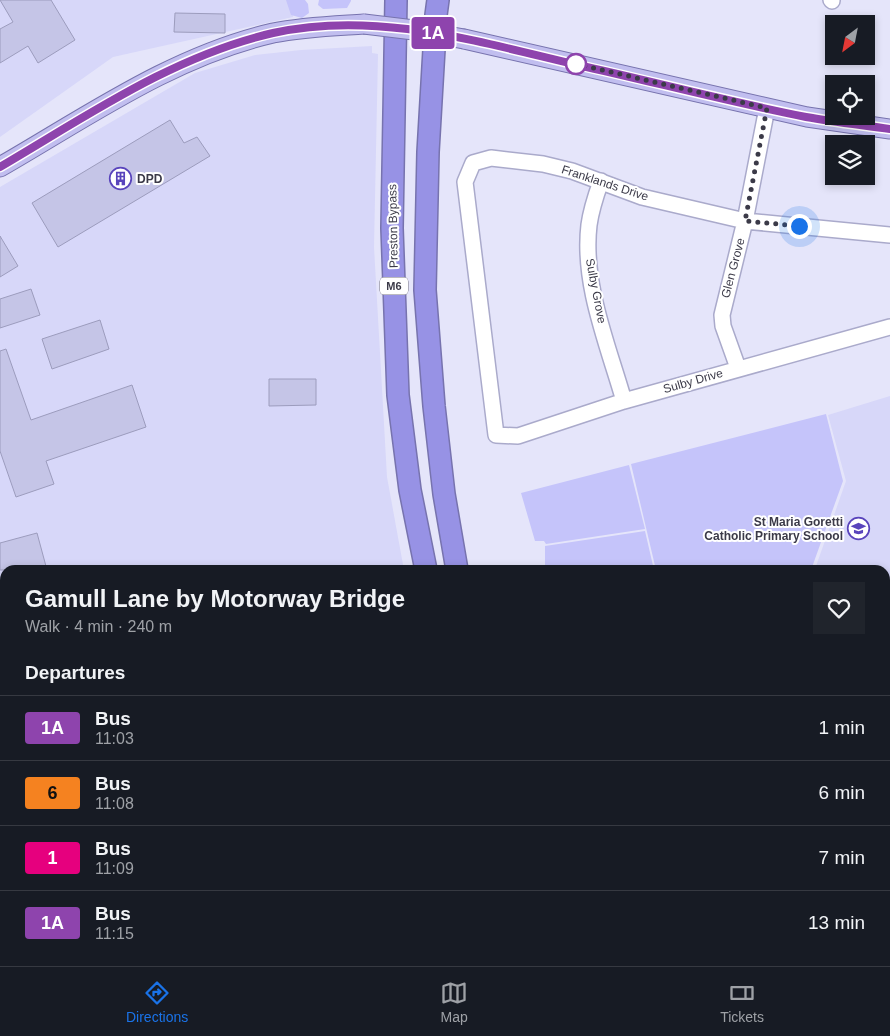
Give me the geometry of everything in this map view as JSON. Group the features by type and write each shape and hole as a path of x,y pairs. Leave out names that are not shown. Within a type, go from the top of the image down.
{"highway":[{"name":"Preston Bypass","path":"396,0 392,228 398,395 410,490 425,565"},
{"name":"M6","path":"438,0 428,152 425,290 434,406 445,502 457,565"}],"main road":[{"path":"0,167 152,79 201,56 273,33 316,26 364,24 414,30 464,39 808,117 890,129"}],"street":[{"name":"Glen Grove","path":"738,368 723,326 722,315 745,221 767,108"},
{"name":"Franklands Drive","path":"496,435 465,182 473,163 491,158 510,159 567,170 642,196 745,221 890,235"},
{"name":"Sulby Grove","path":"601,181 589,224 590,270 595,300 624,401"},
{"name":"Sulby Drive","path":"496,435 518,436 624,401 890,326"}],"shaded area":[{"path":"0,0 292,0 293,17 113,57 0,137"},
{"path":"286,0 305,0 308,4 309,13 302,18 291,15"},
{"path":"319,0 351,1 347,8 323,9 318,5"},
{"path":"372,46 372,53 378,54 374,247 387,477 403,565 0,565 0,187 195,73 255,55"},
{"name":"St Maria Goretti Catholic Primary School","path":"890,396 890,565 816,565 846,481 828,415"},
{"path":"826,414 843,481 813,565 655,565 631,464"},
{"path":"629,465 645,529 546,544 544,541 535,541 521,493"},
{"path":"645,531 653,565 545,565 545,546"}],"building":[{"path":"0,0 51,0 75,40 38,63 28,46 0,63 0,29 13,22"},
{"path":"175,13 225,14 225,33 174,32"},
{"name":"DPD","path":"170,120 184,143 197,137 210,156 58,247 32,203"},
{"path":"0,236 18,266 0,277"},
{"path":"31,289 40,315 0,328 0,299"},
{"path":"100,320 109,349 52,369 42,339"},
{"path":"6,349 31,420 132,385 146,427 46,461 54,484 16,497 0,451 0,351"},
{"path":"269,379 316,379 316,405 269,406"},
{"path":"37,533 46,565 0,565 0,543"}],"bus line":[{"name":"1A","path":"0,167 174,68 240,42 273,33 316,26 364,24 414,30 474,41 808,117 890,129"}],"place":[{"name":"DPD","path":"121,179"},
{"name":"St Maria Goretti Catholic Primary School","path":"859,529"}],"route":[{"path":"576,64 767,108 745,221 799,226"}]}
